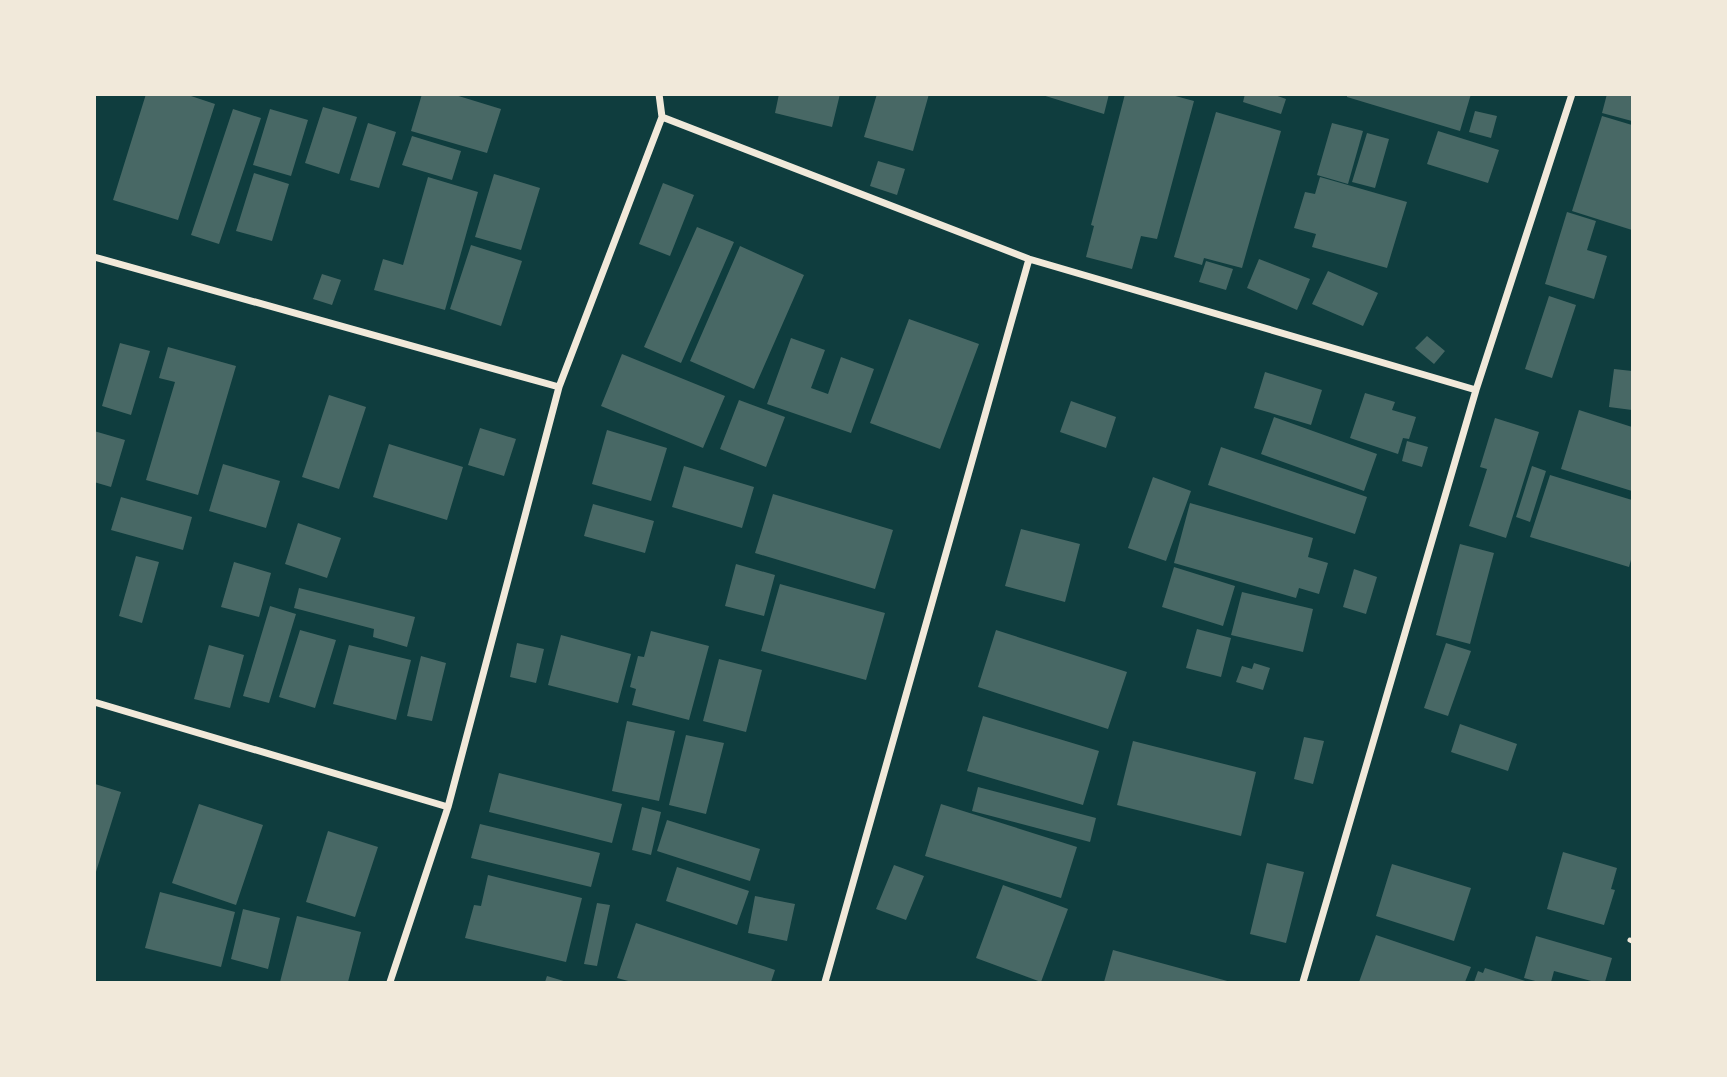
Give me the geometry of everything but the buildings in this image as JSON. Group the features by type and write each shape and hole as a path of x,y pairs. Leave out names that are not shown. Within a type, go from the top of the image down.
{"street":[{"path":"390,982 449,807 559,387 662,117 659,94"},
{"path":"1303,982 1476,390 1572,94"},
{"path":"662,117 1029,259 1476,390"},
{"path":"94,257 559,387"},
{"path":"825,982 1029,259"},
{"path":"94,702 449,807"}]}
